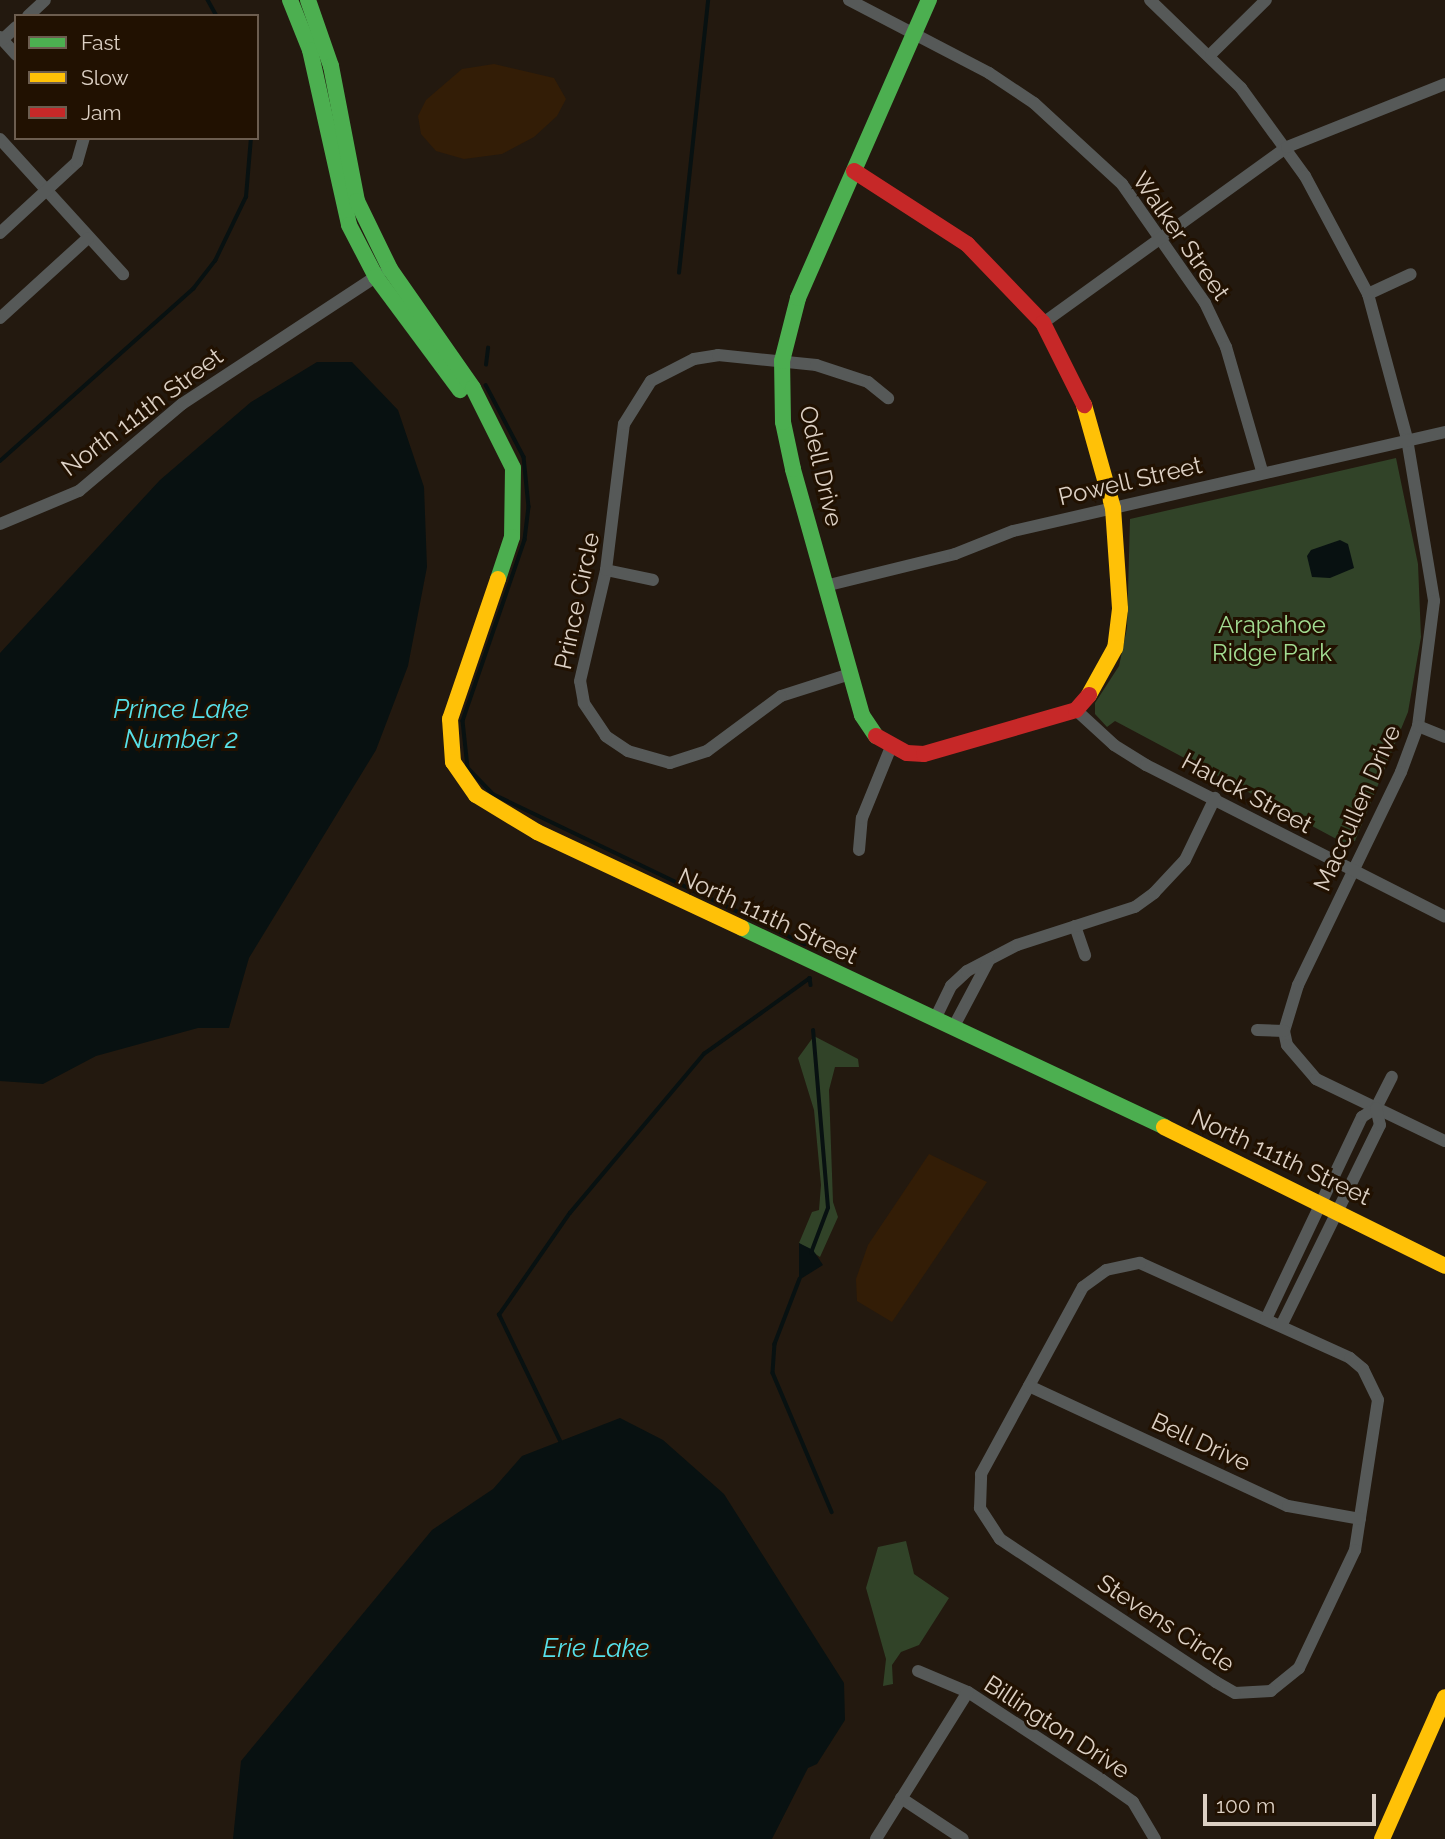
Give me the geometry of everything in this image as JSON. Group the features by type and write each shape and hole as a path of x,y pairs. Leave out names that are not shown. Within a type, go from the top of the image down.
{"street":[{"path":"30,14 45,0"},
{"path":"290,0 314,63 338,191 383,273"},
{"path":"308,0 331,66 357,201 383,273"},
{"name":"Walker Street","path":"849,0 880,19 989,72 1034,103 1122,184 1162,237 1226,347 1262,471"},
{"name":"Odell Drive","path":"891,747 868,728 850,674 829,585 783,422 782,361 798,298 929,0"},
{"name":"Maccullen Drive","path":"1150,0 1211,54 1287,147 1367,294 1407,439 1439,601 1418,726 1353,873 1294,995 1284,1031"},
{"path":"1211,54 1266,0"},
{"path":"1,39 14,52"},
{"path":"1043,323 1287,147 1445,85"},
{"path":"0,139 123,274"},
{"path":"0,233 77,162 83,140"},
{"path":"854,171 967,244 1043,323 1092,421 1113,508 1119,569 1115,648 1076,710 924,754 891,747 862,818 859,849"},
{"path":"0,318 89,237"},
{"name":"North 111th Street","path":"0,524 79,491 182,404 383,273 496,429 513,468 516,515 450,719 453,762 462,779 498,811 537,832 1337,1208 1396,1237 1445,1266"},
{"path":"1367,294 1411,274"},
{"name":"Prince Circle","path":"850,674 781,696 687,760 670,763 628,751 594,723 580,681 606,570 624,424 635,399 661,374 694,359 782,361 848,374 888,398"},
{"name":"Powell Street","path":"829,585 955,554 1013,531 1262,471 1445,432"},
{"path":"606,570 653,580"},
{"name":"Hauck Street","path":"1076,710 1114,745 1353,873 1445,918"},
{"path":"1418,726 1445,737"},
{"path":"935,1019 951,986 989,960 1135,906 1175,875 1215,798"},
{"path":"1075,926 1085,955"},
{"path":"953,1028 989,960"},
{"path":"1257,1030 1284,1031 1287,1045 1317,1079 1445,1141"},
{"path":"1266,1319 1362,1116 1376,1108 1392,1077"},
{"path":"1281,1326 1380,1125 1376,1108"},
{"name":"North 111th Street","path":"1396,1237 1445,1253"},
{"name":"Stevens Circle","path":"1140,1263 1266,1319 1350,1358 1373,1383 1378,1400 1354,1550 1299,1668 1271,1691 1254,1695 1216,1682 1000,1539 981,1512 981,1474 1083,1287 1097,1276 1140,1263"},
{"name":"Bell Drive","path":"1029,1386 1288,1506 1360,1518"},
{"name":"Billington Drive","path":"918,1671 968,1692 1133,1802 1155,1839"},
{"path":"876,1839 968,1692"},
{"path":"1382,1839 1445,1697"},
{"path":"901,1798 963,1839"}],"shaded area":[{"path":"494,64 554,78 566,99 557,116 534,137 502,154 464,159 436,151 421,134 418,116 426,100 462,69"},
{"path":"929,1154 987,1182 892,1322 857,1301 856,1279 868,1245"}],"green space":[{"name":"Arapahoe Ridge Park","path":"1396,458 1418,564 1421,637 1408,712 1355,841 1342,842 1115,721 1107,727 1095,714 1095,703 1119,666 1127,628 1130,519"},
{"path":"814,1036 858,1059 859,1067 835,1067 829,1090 833,1202 838,1217 820,1257 799,1243 812,1212 819,1210 821,1185 814,1110 798,1058"},
{"path":"906,1541 914,1574 949,1598 919,1645 901,1652 892,1665 893,1684 883,1686 886,1659 866,1588 878,1547"}],"water":[{"name":"Prince Lake Number 2","path":"317,362 352,362 398,410 424,487 427,567 408,666 376,750 249,958 229,1028 198,1028 96,1056 43,1084 0,1081 0,653 160,480 251,402"},
{"path":"1340,540 1348,544 1354,568 1330,578 1312,577 1307,556 1311,550"},
{"path":"799,1243 813,1250 823,1265 799,1280"},
{"name":"Erie Lake","path":"620,1418 663,1440 724,1494 844,1683 845,1720 817,1764 808,1768 772,1839 233,1839 241,1761 432,1530 493,1489 522,1456"}],"waterway":[{"path":"208,0 216,14"},
{"path":"679,273 708,0"},
{"path":"0,461 193,289 215,261 246,197 251,140"},
{"path":"486,365 488,348"},
{"path":"486,385 524,457 529,507 525,540 463,721 468,768 493,794 805,944"},
{"path":"560,1441 499,1315 570,1213 704,1054 810,978 811,985"},
{"path":"811,1253 828,1208 813,1031"},
{"path":"800,1279 775,1344 773,1373 832,1512"}],"traffic: fast":[{"path":"290,0 310,50 349,225 376,277 460,390"},
{"path":"308,0 331,66 357,201 390,269 473,388 513,468 512,537 498,579"},
{"path":"876,736 862,715 793,469 783,422 782,361 798,298 929,0"},
{"path":"742,928 1164,1127"}],"traffic: slow":[{"path":"1084,405 1113,508 1120,609 1115,648 1089,695"},
{"path":"498,579 450,719 453,762 476,795 537,832 742,928"},
{"path":"1164,1127 1445,1266"},
{"path":"1382,1839 1445,1697"}],"traffic: jam":[{"path":"854,171 967,244 1043,323 1084,405"},
{"path":"876,736 907,753 924,754 1076,710 1089,695"}]}
